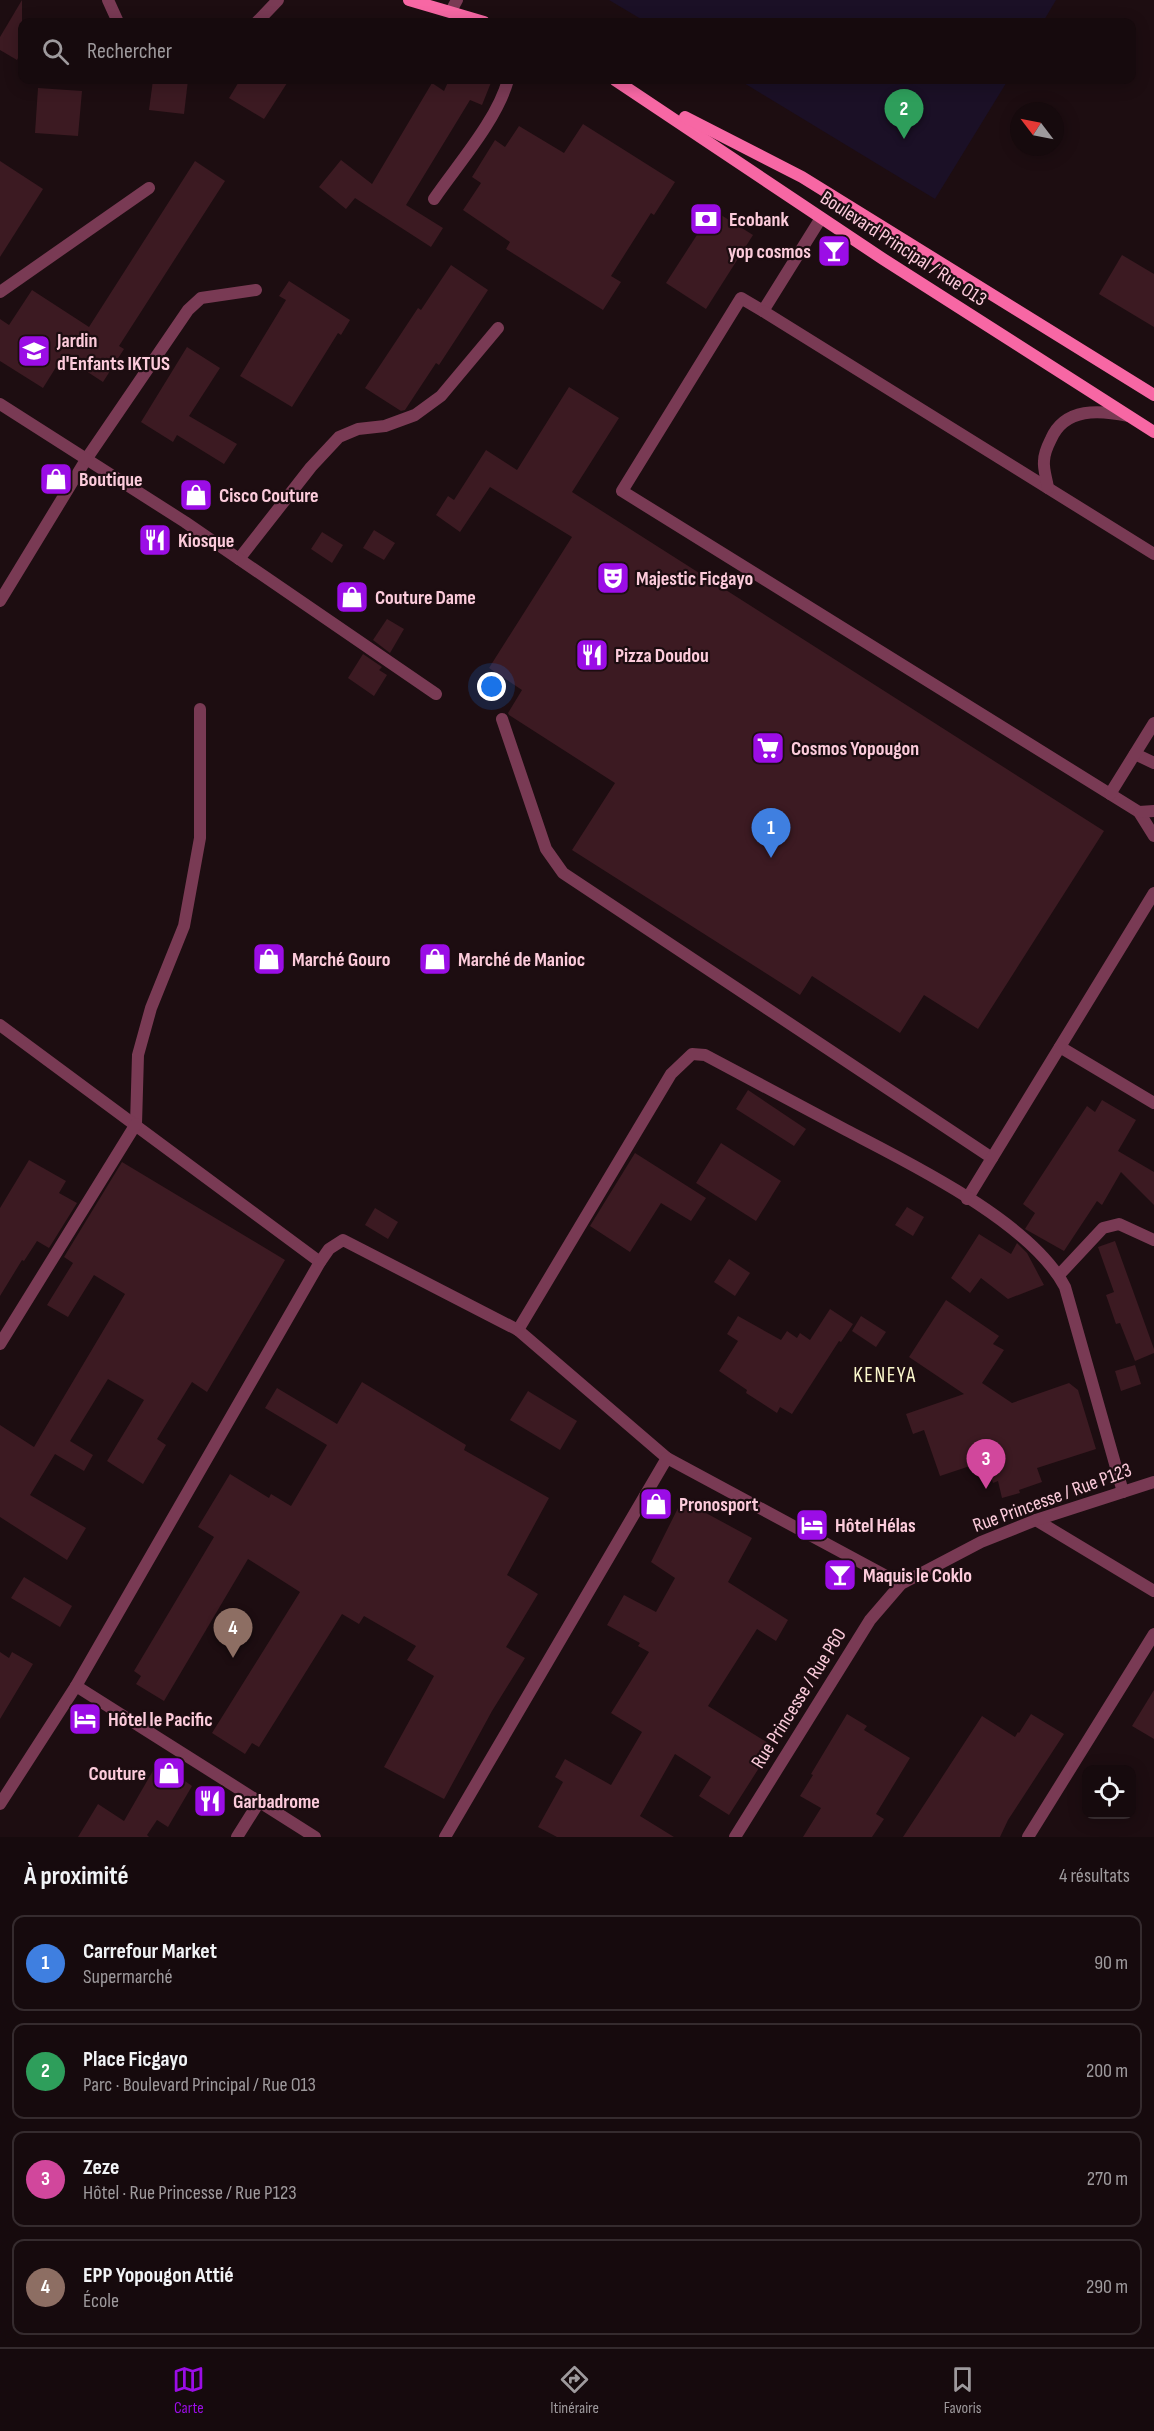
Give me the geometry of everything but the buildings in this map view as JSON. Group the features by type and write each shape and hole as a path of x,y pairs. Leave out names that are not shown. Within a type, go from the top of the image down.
{"main road":[{"path":"409,0 454,6 476,18"},
{"name":"Boulevard Principal / Rue O13","path":"622,84 802,177 1154,395"},
{"name":"Boulevard Principal / Rue O13","path":"636,92 821,218 1154,432"}],"street":[{"path":"108,0 116,18"},
{"path":"261,18 278,0"},
{"path":"434,199 487,124 507,84"},
{"path":"0,292 149,188"},
{"path":"763,311 821,218"},
{"path":"0,601 87,458 194,304 201,298 256,290"},
{"path":"1154,554 741,298 622,491 1139,812 1154,836"},
{"path":"239,559 311,467 339,437 358,429 386,426 415,415 441,396 498,328"},
{"path":"0,404 87,458 239,559 436,694"},
{"path":"1048,488 1044,461 1055,430 1068,418 1086,412 1105,411 1129,417"},
{"path":"0,1344 136,1124 138,1055 151,1008 184,926 200,837 200,709"},
{"path":"502,719 546,849 563,873 992,1158"},
{"path":"1110,794 1154,723"},
{"path":"1135,754 1154,763"},
{"path":"1139,812 1154,811"},
{"path":"967,1198 1154,894"},
{"path":"0,1025 320,1262"},
{"path":"1060,1047 1154,1103"},
{"path":"518,1330 671,1074 692,1054 705,1055 916,1166 1004,1222 1059,1275 1065,1287 1123,1492"},
{"path":"1059,1275 1103,1228 1119,1224 1154,1240"},
{"path":"0,1804 75,1686 320,1262 329,1249 343,1240 518,1330 667,1458 901,1584"},
{"path":"445,1837 667,1458"},
{"name":"Rue Princesse / Rue P123","path":"901,1584 971,1547 1036,1520 1154,1482"},
{"path":"1036,1520 1154,1591"},
{"name":"Rue Princesse / Rue P60","path":"735,1837 870,1620 901,1584"},
{"path":"1028,1837 1154,1634"},
{"path":"75,1686 315,1837"},
{"path":"237,1837 259,1802"}],"shaded area":[{"path":"609,0 1056,0 1045,18 639,18"},
{"path":"746,84 1006,84 935,199"}],"place":[{"name":"Place Ficgayo","path":"904,139"},
{"name":"Ecobank","path":"706,219"},
{"name":"yop cosmos","path":"834,251"},
{"name":"Jardin d'Enfants IKTUS","path":"34,351"},
{"name":"Boutique","path":"56,479"},
{"name":"Cisco Couture","path":"196,495"},
{"name":"Kiosque","path":"155,540"},
{"name":"Majestic Ficgayo","path":"613,578"},
{"name":"Couture Dame","path":"352,597"},
{"name":"Pizza Doudou","path":"592,655"},
{"name":"Cosmos Yopougon","path":"768,748"},
{"name":"Carrefour Market","path":"771,858"},
{"name":"Marché Gouro","path":"269,959"},
{"name":"Marché de Manioc","path":"435,959"},
{"name":"Zeze","path":"986,1489"},
{"name":"Pronosport","path":"656,1504"},
{"name":"Hôtel Hélas","path":"812,1525"},
{"name":"Maquis le Coklo","path":"840,1575"},
{"name":"EPP Yopougon Attié","path":"233,1658"},
{"name":"Hôtel le Pacific","path":"85,1719"},
{"name":"Couture","path":"169,1773"},
{"name":"Garbadrome","path":"210,1801"}],"district":[{"name":"KENEYA","path":"885,1375"}]}
